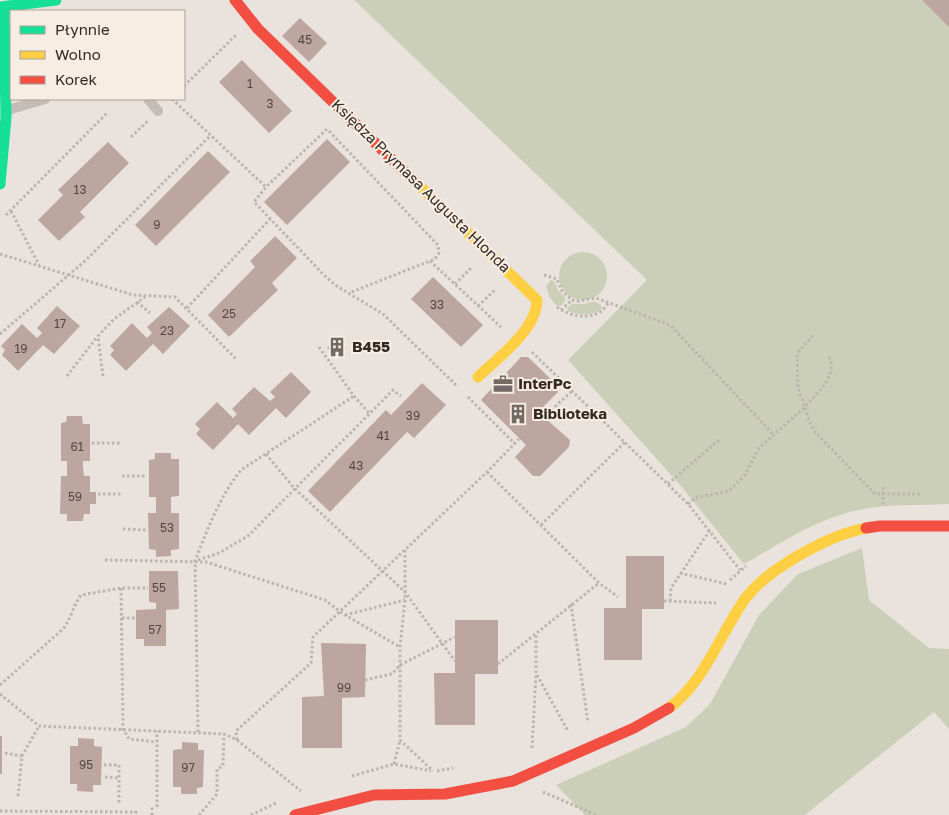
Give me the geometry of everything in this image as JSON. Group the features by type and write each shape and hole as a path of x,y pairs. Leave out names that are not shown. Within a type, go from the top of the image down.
{"street":[{"path":"0,184 6,149 2,7 56,0"},
{"name":"Księdza Prymasa Augusta Hlonda","path":"235,0 251,21 530,292 539,306 536,314 516,339 478,377"},
{"path":"295,815 374,795 445,794 513,780 634,728 661,714 684,697 701,674 746,598 778,569 808,550 851,531 880,526 949,526"}],"lane":[{"path":"4,112 42,100"},
{"path":"149,100 158,111"}],"path":[{"path":"185,85 251,21"},
{"path":"234,37 241,44"},
{"path":"173,100 266,187"},
{"path":"6,216 108,112"},
{"path":"349,293 435,259 438,253 438,245 326,128 266,187 254,202 324,275 349,293 383,314 460,389"},
{"path":"0,334 66,275 85,261 211,135"},
{"path":"11,211 39,266"},
{"path":"187,308 271,219"},
{"path":"0,254 133,295 175,297 237,360"},
{"path":"430,261 572,391 668,484 710,530 740,570"},
{"path":"455,284 474,265"},
{"path":"540,273 557,279 562,291 572,300 596,298 670,325 773,434"},
{"path":"544,282 545,275"},
{"path":"478,306 498,287"},
{"path":"68,376 98,336 114,319 145,296"},
{"path":"561,310 572,300"},
{"path":"137,302 150,313"},
{"path":"555,306 575,316 589,316 602,311 608,303"},
{"path":"98,336 103,376"},
{"path":"813,336 797,353 798,388 809,421 815,432 875,494 920,494"},
{"path":"319,347 354,396 369,412"},
{"path":"688,504 695,498 729,491 745,475 759,448 805,406 828,378 832,367 829,357"},
{"path":"195,561 219,553 248,536 369,412 393,390 401,396"},
{"path":"544,417 572,391"},
{"path":"198,732 195,561 229,484 241,470 354,396"},
{"path":"467,396 515,444"},
{"path":"237,740 236,731 311,663 312,637 384,571 519,439"},
{"path":"668,484 719,440"},
{"path":"540,525 625,442"},
{"path":"92,443 121,444"},
{"path":"266,453 294,488 406,592 440,643 455,661"},
{"path":"487,472 599,583 618,597"},
{"path":"122,476 147,476"},
{"path":"883,487 883,509"},
{"path":"98,494 122,494"},
{"path":"123,529 146,530"},
{"path":"670,601 671,588 710,530"},
{"path":"394,764 400,740 400,647 406,592 405,550"},
{"path":"105,560 206,562 325,600 340,612 400,647"},
{"path":"723,590 740,570 749,565"},
{"path":"680,573 727,584"},
{"path":"498,664 599,583"},
{"path":"121,588 123,730 129,739 157,742"},
{"path":"0,685 63,629 70,621 74,604 80,595 121,588 148,588"},
{"path":"712,610 720,597"},
{"path":"345,615 405,600"},
{"path":"664,601 716,603"},
{"path":"571,604 588,723"},
{"path":"122,618 135,618"},
{"path":"532,748 536,633"},
{"path":"365,680 392,674 400,665 455,637"},
{"path":"536,674 568,731"},
{"path":"0,694 39,726 224,734 237,740 302,792"},
{"path":"582,726 596,720"},
{"path":"18,796 22,756 39,726"},
{"path":"561,735 575,729"},
{"path":"157,731 157,807"},
{"path":"198,815 217,794 217,769 223,766 224,734"},
{"path":"400,740 433,771"},
{"path":"524,752 539,745"},
{"path":"5,753 22,756"},
{"path":"346,778 394,764 433,771 461,767"},
{"path":"104,765 119,765 119,805"},
{"path":"104,777 119,778"},
{"path":"293,796 310,789"},
{"path":"540,791 596,815"},
{"path":"251,815 285,799"},
{"path":"152,805 152,815"},
{"path":"1,812 136,812 135,815"}],"green space":[{"path":"354,0 949,0 949,504 856,510 804,530 744,564 680,485 568,360 647,280"},
{"path":"583,252 592,254 600,259 605,267 607,276 605,285 600,293 592,298 583,300 574,298 566,293 561,285 559,276 561,267 566,259 574,254"},
{"path":"551,280 555,282 558,290 566,299 562,305 557,306 550,298 546,286"},
{"path":"594,301 601,305 602,309 594,313 577,314 568,311 567,308 572,304 584,304"},
{"path":"862,548 869,600 929,648 949,649 949,729 934,712 805,815 585,815 556,785 686,727 710,704 759,615 798,574"}],"building":[{"path":"922,0 949,0 949,27"},
{"path":"300,18 327,43 309,62 282,36"},
{"path":"242,60 292,111 269,133 219,82"},
{"path":"327,139 350,162 287,225 264,202"},
{"path":"108,142 129,163 80,212 85,217 59,241 38,220 63,195 58,190"},
{"path":"208,151 230,172 156,246 135,225"},
{"path":"275,236 297,258 272,283 278,290 229,337 208,315 255,267 250,261"},
{"path":"433,277 483,325 461,347 411,299"},
{"path":"57,306 80,326 54,354 43,345 18,371 2,355 5,350 1,346 22,324 37,338 42,333 37,328"},
{"path":"169,307 190,326 163,354 153,344 126,371 110,355 114,350 110,346 132,323 147,338 152,333 147,327"},
{"name":"B455","path":"336,338 346,347 338,357 327,348"},
{"name":"Biblioteka","path":"521,357 528,357 557,385 558,392 538,412 570,440 569,447 540,476 533,476 515,457 526,445 481,400"},
{"path":"291,372 311,392 286,418 276,408 249,435 238,424 213,450 196,434 200,429 195,424 217,402 233,418 237,414 232,409 254,387 270,401 275,397 270,392"},
{"path":"422,383 446,405 414,438 407,432 330,512 308,491 386,410 391,415"},
{"path":"67,416 82,416 83,424 90,424 90,461 83,461 83,468 84,476 90,476 90,492 96,492 96,504 90,504 90,514 84,514 83,521 67,521 67,514 60,514 61,476 67,476 67,461 61,461 61,423 66,422"},
{"path":"155,453 171,453 171,459 179,459 179,496 171,497 171,513 179,513 179,549 171,550 171,556 156,557 156,550 149,549 148,513 156,513 156,497 149,497 149,460 155,459"},
{"path":"626,556 664,556 664,609 642,609 642,660 604,660 604,608 626,608"},
{"path":"149,571 178,571 179,609 166,610 166,646 144,646 144,639 136,639 136,610 156,609 156,603 149,602"},
{"path":"455,620 498,620 498,674 475,674 475,725 435,725 434,673 455,673"},
{"path":"321,643 366,644 365,697 342,698 342,748 302,748 302,697 324,696"},
{"path":"0,736 2,736 2,774 0,774"},
{"path":"78,738 94,739 94,746 102,747 101,785 93,785 93,792 77,791 77,784 70,784 70,746 78,746"},
{"path":"182,742 198,743 198,750 204,750 203,787 197,788 197,794 181,794 181,787 173,787 173,750 182,749"}],"traffic: fast":[{"path":"0,7 56,0"},
{"path":"0,184 6,118 4,7"}],"traffic: slow":[{"path":"407,174 537,300 531,322 524,332 478,377"},
{"path":"669,708 692,685 745,599 768,576 783,565 817,546 866,528"}],"traffic: jam":[{"path":"235,0 258,29 407,174"},
{"path":"866,528 880,526 949,526"},
{"path":"295,815 374,795 445,794 513,781 634,728 669,708"}],"place":[{"name":"B455","path":"337,347"},
{"name":"InterPc","path":"503,384"},
{"name":"Biblioteka","path":"518,414"}]}
